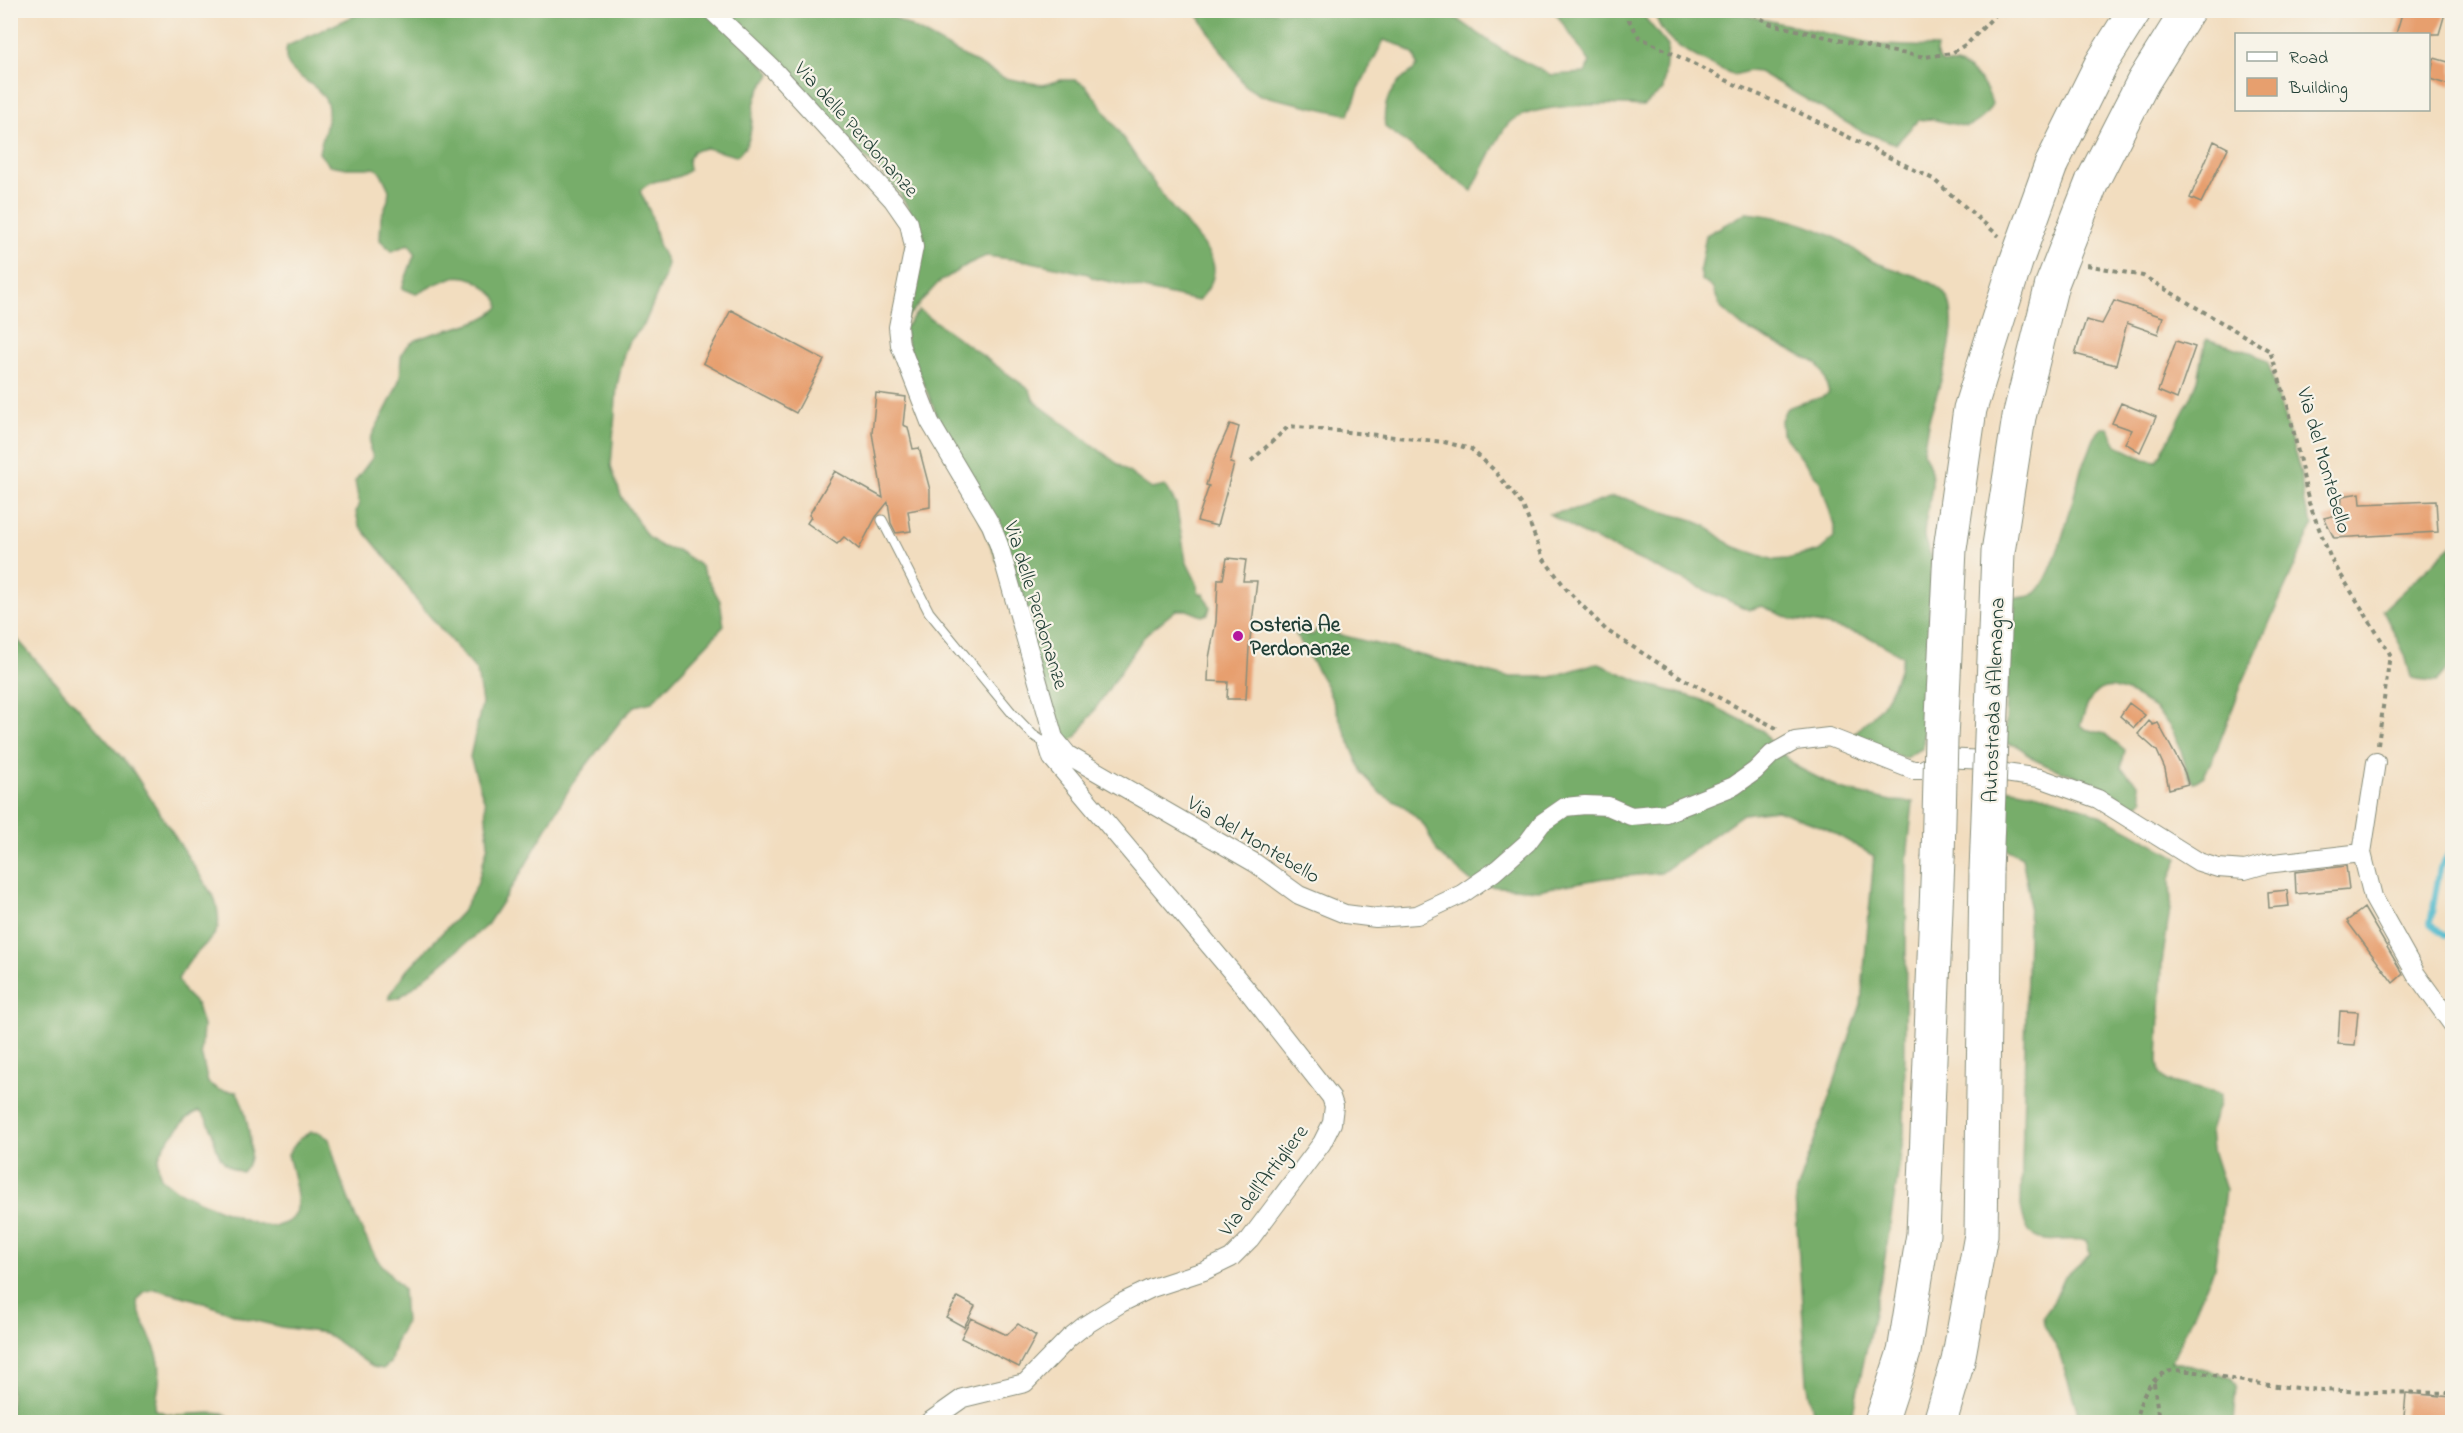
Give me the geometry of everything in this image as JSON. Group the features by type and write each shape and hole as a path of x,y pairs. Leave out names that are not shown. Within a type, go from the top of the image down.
{"highway":[{"path":"1881,1422 1904,1352 1923,1234 1950,549 1970,409 2016,262 2051,165 2101,64 2135,10"},
{"name":"Autostrada d'Alemagna","path":"1940,1422 1958,1361 1981,1235 1986,871 1998,552 2019,417 2052,284 2092,182 2143,82 2188,10"}],"street":[{"name":"Via delle Perdonanze","path":"711,10 771,66 893,200 909,223 914,247 898,327 900,345 930,422 991,525 999,545 1051,741"},
{"name":"Via del Montebello","path":"1051,741 1068,755 1255,862 1299,895 1345,914 1376,918 1417,915 1462,894 1494,872 1527,843 1542,823 1565,807 1608,806 1631,816 1666,813 1734,786 1755,771 1772,754 1795,741 1829,737 1913,770 1922,770 1944,758 1985,760 2005,773 2040,778 2098,799 2199,862 2218,868 2245,870 2266,864 2362,853"},
{"name":"Via dell'Artigliere","path":"929,1422 963,1398 1025,1383 1077,1332 1121,1303 1152,1288 1204,1271 1231,1258 1250,1239 1322,1143 1332,1123 1334,1106 1331,1097 1247,990 1052,758 1051,741"},
{"path":"2376,762 2362,853 2373,897 2416,974 2452,1024"}],"lane":[{"path":"882,520 929,612 1012,713 1033,735 1051,741"}],"path":[{"path":"1629,10 1629,20 1639,37 1734,84 1792,108 1933,179 2007,243"},
{"path":"1745,10 1771,24 1877,49 1925,57 1952,53 1968,43 2000,10"},
{"name":"Via del Montebello","path":"2085,265 2143,276 2270,351 2288,406 2309,503 2331,558 2390,654 2376,762"},
{"path":"1251,461 1289,426 1444,442 1471,449 1494,470 1523,506 1543,558 1568,591 1606,630 1682,678 1784,732 1795,741"},
{"path":"2135,1422 2142,1394 2165,1372 2181,1370 2243,1381 2343,1391 2452,1393"},
{"path":"2154,1383 2159,1422"}],"green space":[{"path":"709,10 771,73 756,98 751,130 747,144 742,151 736,156 706,148 693,151 688,161 689,170 678,177 652,183 640,191 651,214 658,244 667,262 665,275 644,325 628,343 624,354 617,386 611,466 621,496 647,536 662,547 677,550 700,565 720,601 724,626 652,702 635,706 622,719 572,784 522,871 487,925 409,991 398,998 389,999 389,995 407,970 462,912 477,885 488,845 485,803 470,757 482,703 477,671 416,600 400,575 359,525 356,512 359,503 355,481 373,457 370,440 397,385 404,350 411,343 422,338 477,321 499,307 491,292 468,277 451,278 416,294 402,288 415,253 409,244 392,251 380,240 381,217 388,200 389,190 380,171 374,168 329,165 319,153 328,119 327,105 320,92 288,64 287,46 365,11"},
{"path":"721,11 882,11 1004,78 1043,85 1060,80 1076,80 1086,86 1158,190 1206,249 1214,268 1208,289 1198,301 1027,261 986,256 968,264 938,283 902,323 910,211 883,174"},
{"path":"1195,11 1446,11 1505,52 1551,75 1585,73 1590,62 1554,11 1642,11 1668,46 1663,90 1643,106 1574,106 1537,111 1521,116 1506,126 1472,191 1385,127 1385,108 1391,92 1417,66 1415,56 1402,46 1384,40 1360,86 1349,115 1260,95 1245,86"},
{"path":"1656,11 1725,11 1880,45 1937,47 1936,53 1941,62 1962,66 1979,79 1992,104 1982,118 1967,127 1931,119 1918,120 1896,144 1861,131 1759,72 1748,71 1734,75 1698,58 1664,33 1658,22"},
{"path":"1746,213 1793,221 1827,233 1872,261 1933,284 1948,300 1952,314 1952,332 1923,452 1929,463 1932,483 1924,535 1932,558 1923,748 1905,758 1844,742 1882,705 1894,684 1903,656 1867,636 1817,623 1793,620 1762,606 1749,610 1587,536 1549,514 1578,509 1612,497 1624,498 1687,518 1706,526 1732,546 1774,560 1819,551 1834,538 1834,525 1821,483 1782,433 1781,420 1786,409 1829,393 1823,373 1816,363 1743,327 1721,308 1713,289 1702,280 1700,269 1706,235"},
{"path":"919,310 1030,390 1033,399 1039,405 1146,485 1152,489 1165,486 1176,504 1186,561 1199,593 1204,594 1210,607 1208,614 1202,616 1187,610 1176,610 1145,635 1077,736 1069,742 1056,726 1024,625 908,346 904,329"},
{"path":"2206,339 2253,353 2268,363 2301,474 2304,504 2313,525 2204,776 2193,783 2176,737 2164,718 2148,703 2129,693 2109,687 2102,689 2092,697 2080,725 2085,729 2105,734 2125,750 2121,768 2138,784 2143,800 2136,807 2098,784 2048,766 2035,760 2018,746 2005,743 2011,598 2034,594 2042,586 2063,535 2082,466 2102,428 2108,428 2117,445 2144,459 2156,461 2198,380"},
{"path":"2452,545 2452,663 2436,682 2416,680 2411,677 2405,655 2383,610"},
{"path":"1317,629 1507,677 1551,677 1599,664 1649,685 1700,699 1763,731 1772,745 1799,768 1840,789 1891,801 1913,802 1907,859 1904,1134 1883,1270 1851,1422 1815,1422 1807,1382 1795,1197 1861,1004 1874,856 1827,829 1777,810 1743,814 1661,873 1604,878 1538,890 1475,885 1438,853 1424,825 1405,807 1381,794 1362,773 1326,685 1295,633 1313,635"},
{"path":"10,631 131,768 215,899 219,919 216,931 178,979 185,993 197,1005 203,1026 201,1053 208,1083 219,1090 237,1092 240,1098 248,1128 250,1157 248,1165 242,1172 231,1168 223,1161 206,1118 199,1111 182,1123 163,1148 158,1162 161,1177 179,1191 211,1206 259,1224 279,1225 286,1223 296,1211 297,1195 288,1154 300,1138 311,1132 320,1133 329,1139 340,1177 356,1218 376,1258 403,1289 405,1323 397,1338 390,1363 383,1369 373,1367 325,1333 281,1327 244,1318 193,1299 155,1289 144,1292 137,1301 160,1367 155,1409 179,1415 222,1414 239,1422 11,1422"},
{"path":"2004,788 2053,798 2096,813 2178,858 2170,879 2171,902 2162,963 2158,1061 2160,1074 2167,1081 2220,1094 2210,1131 2212,1150 2225,1190 2214,1269 2172,1361 2231,1377 2236,1386 2233,1422 2078,1422 2079,1416 2059,1352 2044,1325 2043,1316 2054,1301 2065,1277 2090,1254 2086,1240 2043,1240 2036,1237 2029,1231 2021,1206 2029,893 2022,857 2004,848"}],"building":[{"path":"2403,10 2446,10 2439,34 2396,33"},
{"path":"2434,58 2452,63 2452,86 2430,79"},
{"path":"2214,141 2228,148 2201,203 2190,198"},
{"path":"2114,301 2163,317 2158,334 2127,323 2116,365 2075,354 2086,320 2102,324"},
{"path":"731,310 824,360 796,413 703,363"},
{"path":"2176,341 2195,347 2177,399 2158,391"},
{"path":"876,393 906,397 903,425 908,427 913,449 919,448 930,490 930,507 908,511 911,531 896,533 891,523 888,502 876,517 859,549 844,537 837,544 807,523 811,517 809,515 835,471 883,498 872,433"},
{"path":"2121,403 2156,417 2140,452 2125,443 2132,430 2112,423"},
{"path":"1230,424 1239,427 1230,463 1234,464 1217,526 1197,521 1209,486 1206,485 1214,460"},
{"path":"2360,493 2361,504 2436,501 2438,532 2334,538 2324,518 2341,514 2342,496"},
{"path":"1227,558 1246,560 1243,581 1257,581 1246,699 1227,699 1228,682 1208,681 1209,658 1216,622 1218,579 1223,579"},
{"path":"2129,703 2145,715 2134,728 2120,716"},
{"path":"2149,721 2153,725 2158,723 2185,773 2188,784 2169,789 2165,769 2157,751 2138,734"},
{"path":"2346,866 2349,889 2296,894 2295,872"},
{"path":"2287,890 2289,906 2269,908 2268,892"},
{"path":"2364,908 2403,974 2393,983 2347,921"},
{"path":"2340,1011 2358,1012 2355,1045 2338,1044"},
{"path":"958,1297 975,1306 964,1327 946,1317"},
{"path":"971,1318 1007,1335 1018,1324 1036,1336 1019,1367 961,1338"},
{"path":"2406,1393 2452,1397 2452,1422 2414,1420 2414,1417 2404,1417"}],"waterway":[{"path":"2452,848 2440,868 2430,924 2445,935 2452,935"}],"place":[{"name":"Osteria Ae Perdonanze","path":"1238,636"}]}
